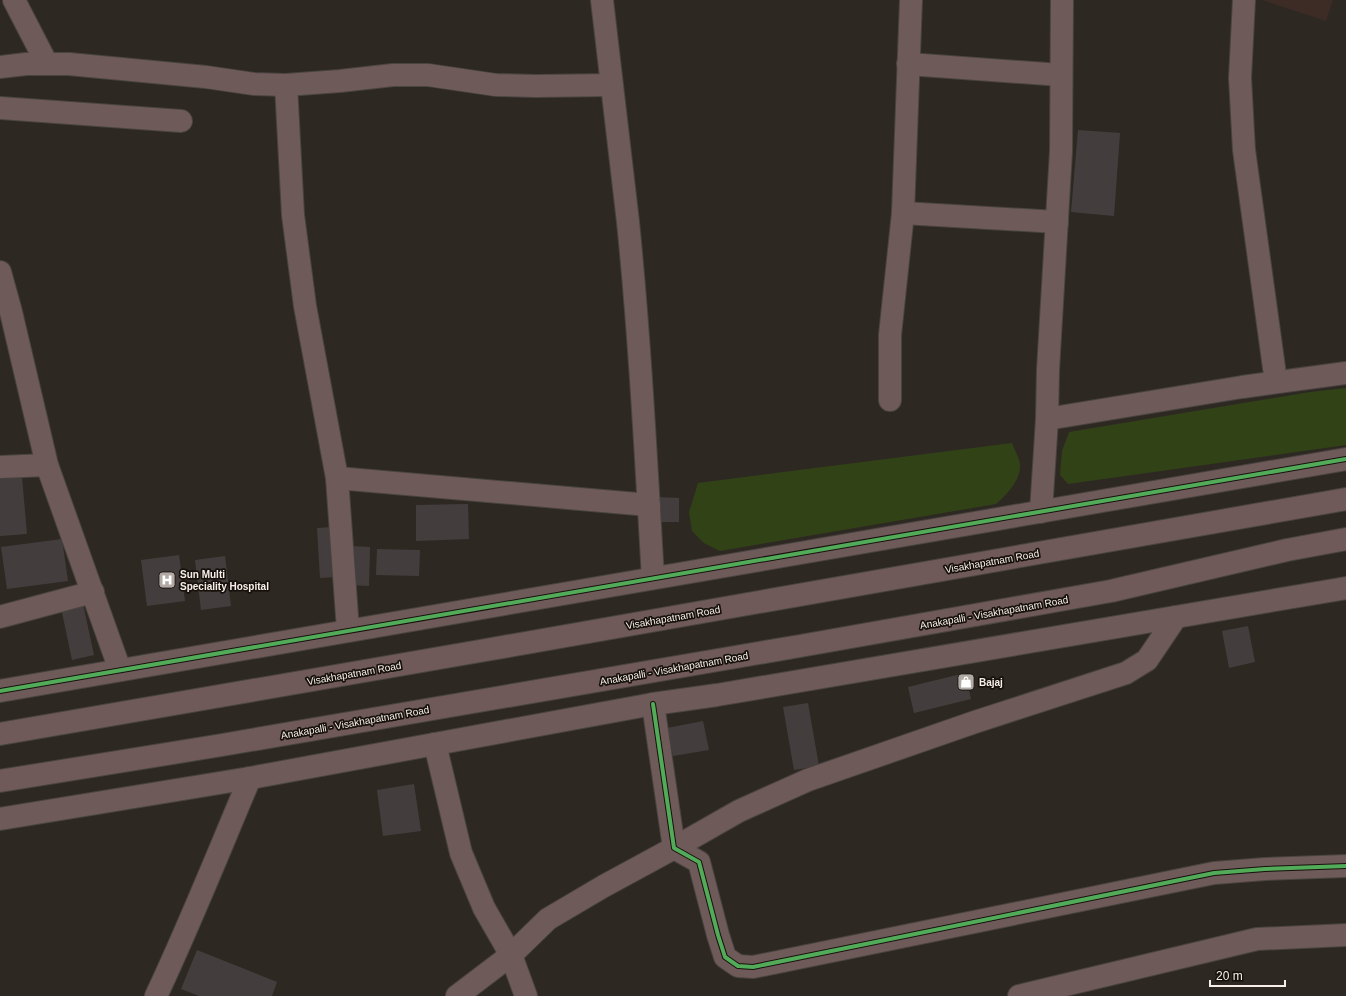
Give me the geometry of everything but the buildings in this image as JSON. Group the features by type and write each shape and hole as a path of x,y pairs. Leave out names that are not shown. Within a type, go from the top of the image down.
{"main road":[{"name":"Visakhapatnam Road","path":"0,734 480,652 1346,499"},
{"name":"Anakapalli - Visakhapatnam Road","path":"0,781 222,745 792,648 1096,593 1287,550 1346,539"}],"street":[{"path":"14,0 47,64"},
{"path":"602,0 628,223 640,369 653,578"},
{"path":"890,400 890,335 903,213 911,0"},
{"path":"1041,512 1061,151 1062,0"},
{"path":"1244,0 1240,78 1244,150 1276,382"},
{"path":"0,67 26,64 69,64 206,77 254,84 286,85 393,75 428,75 496,85 611,85"},
{"path":"908,64 1061,75"},
{"path":"286,85 293,215 305,306 336,478 348,630"},
{"path":"0,108 181,121"},
{"path":"903,213 1057,222"},
{"path":"0,272 6,312 47,465 120,670"},
{"path":"1047,419 1242,387 1346,373"},
{"path":"0,691 1346,459"},
{"path":"0,467 47,465"},
{"path":"336,478 649,505"},
{"path":"0,819 250,778 653,704 717,695 1346,588"},
{"path":"0,617 93,592"},
{"path":"457,996 511,955 548,919 739,811 808,780 975,722 1126,673 1147,660 1176,617"},
{"path":"653,704 674,848"},
{"path":"435,744 461,853 484,908 511,955 526,996"},
{"path":"156,996 179,947 209,872 250,778"},
{"path":"674,848 699,862 725,957 738,966 753,967 1214,873 1265,869 1346,866"},
{"path":"1019,996 1257,939 1346,935"}],"shaded area":[{"path":"1262,0 1333,0 1326,21"}],"green space":[{"path":"1346,388 1346,445 1068,484 1060,475 1062,451 1069,432 1310,392"},
{"path":"1012,443 1019,459 1020,470 1016,481 1009,491 996,504 720,551 704,543 692,531 689,512 698,483"}],"cycle path":[{"path":"0,691 1346,459"},
{"path":"653,704 674,848 699,862 725,957 738,966 753,967 1214,873 1265,869 1346,866"}],"place":[{"name":"Sun Multi Speciality Hospital","path":"167,580"},
{"name":"Bajaj","path":"966,682"}]}
